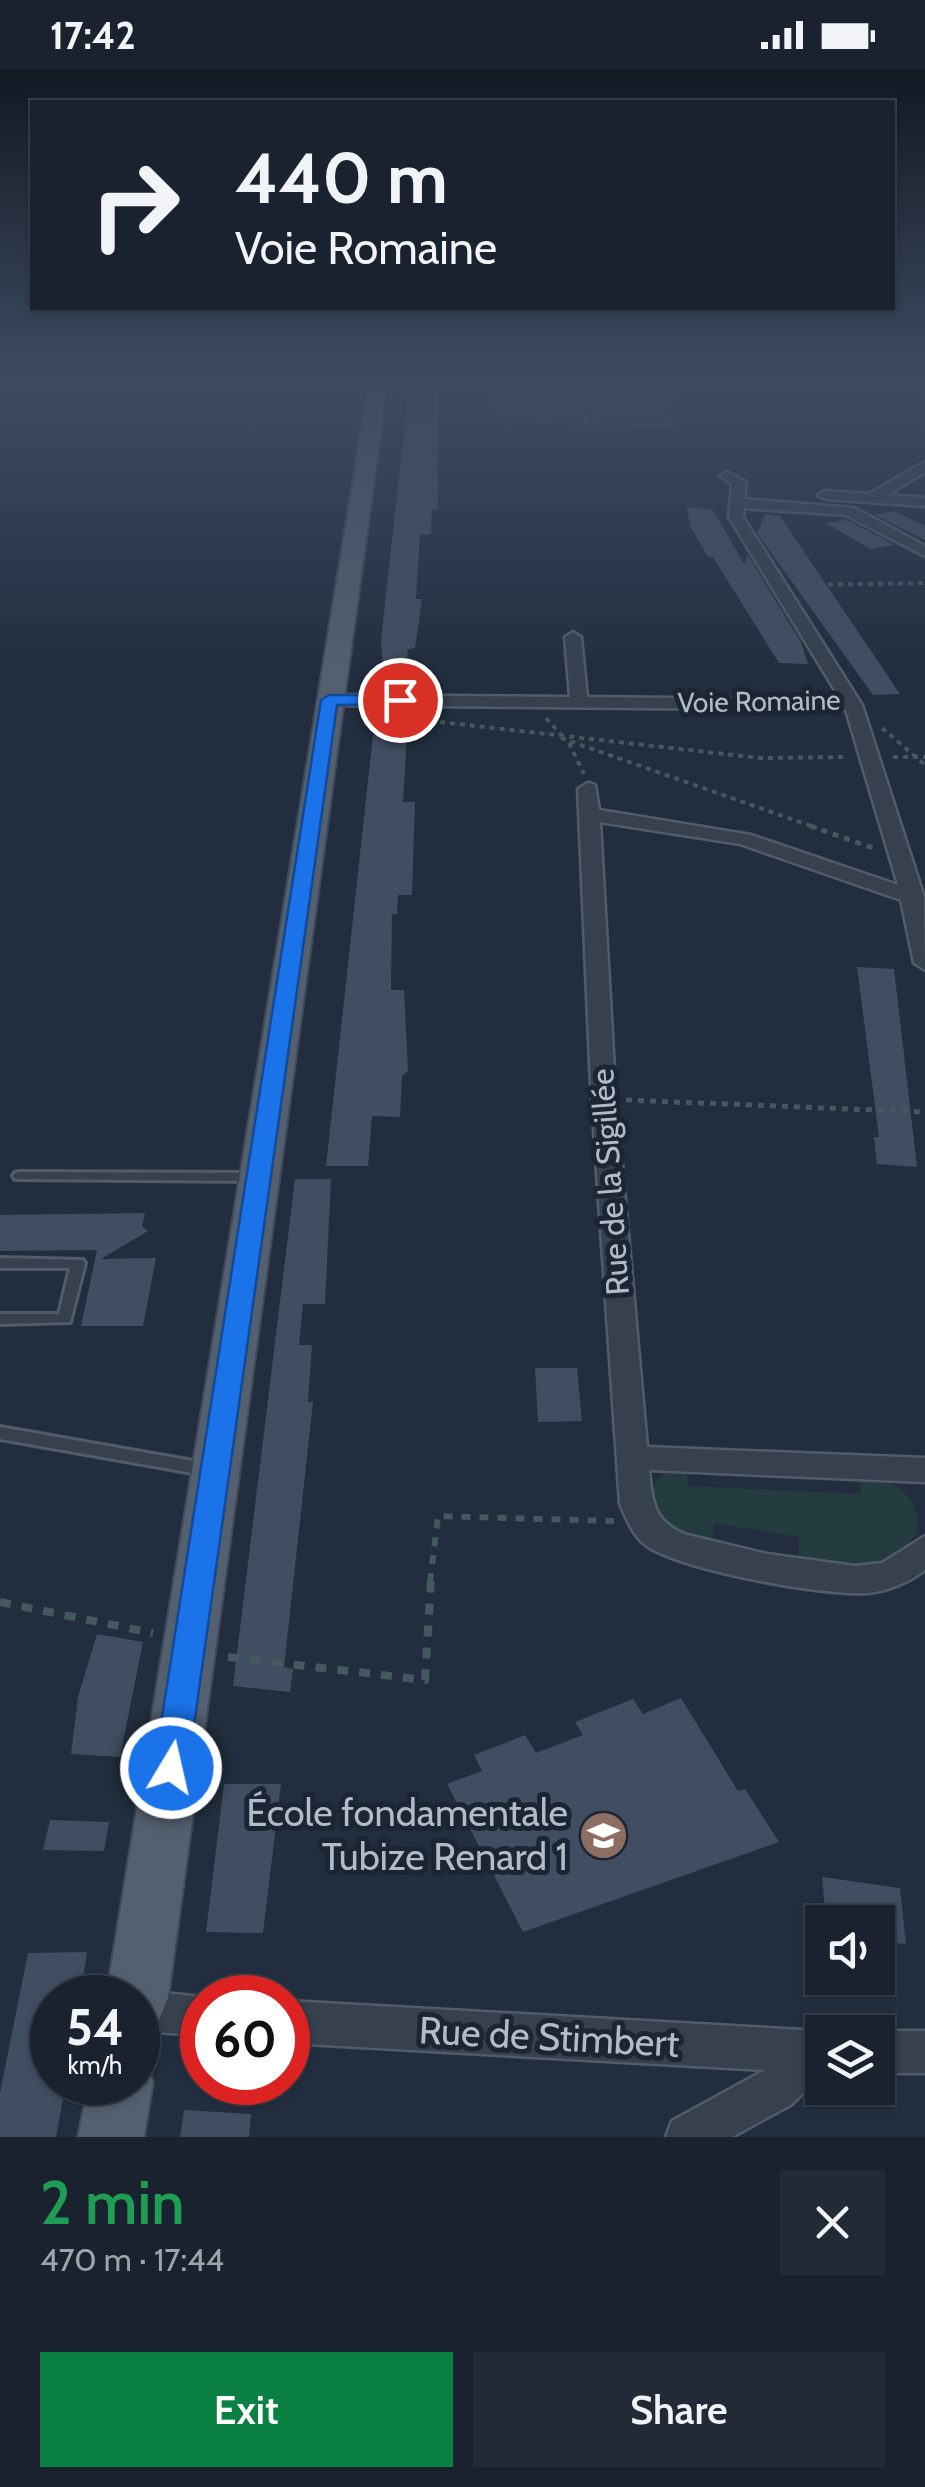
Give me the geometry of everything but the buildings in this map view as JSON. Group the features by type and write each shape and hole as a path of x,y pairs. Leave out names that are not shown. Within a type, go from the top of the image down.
{"main road":[{"path":"139,1975 363,480"},
{"path":"111,2137 117,2105"}],"street":[{"path":"849,512 901,480"},
{"name":"Voie Romaine","path":"734,489 736,517 853,704"},
{"path":"734,489 925,502"},
{"path":"734,489 849,512 925,552"},
{"path":"573,637 579,701"},
{"name":"Voie Romaine","path":"329,700 853,704"},
{"path":"853,704 874,757 904,858 925,962"},
{"path":"589,802 744,840 913,897"},
{"name":"Rue de la Sigillée","path":"589,802 604,1098 632,1458 652,1529"},
{"path":"632,1458 925,1470"},
{"path":"652,1529 689,1550 848,1579 900,1571 925,1549"},
{"name":"Rue de Stimbert","path":"310,2023 805,2051"},
{"path":"895,2052 925,2052"},
{"name":"Rue de Stimbert","path":"688,2137 778,2089 805,2063"}],"lane":[{"path":"20,1176 257,1177"},
{"path":"0,1263 78,1263 65,1318 0,1319"},
{"path":"0,1434 217,1471"}],"path":[{"path":"780,586 925,583"},
{"path":"853,704 918,756 925,766"},
{"path":"434,721 760,758 925,757"},
{"path":"548,734 904,858"},
{"path":"562,736 568,741 589,802"},
{"path":"604,1098 925,1112"},
{"path":"0,1602 189,1646 425,1680 426,1621 438,1516 652,1529"}],"green space":[{"path":"686,1468 688,1486 861,1494 859,1475 882,1480 909,1499 915,1508 917,1532 893,1557 864,1566 798,1558 799,1537 714,1523 711,1543 671,1529 654,1507 653,1488 657,1480"}],"place":[{"name":"École fondamentale Tubize Renard 1","path":"603,1835"}],"route":[{"path":"171,1768 329,700 400,700"}]}
